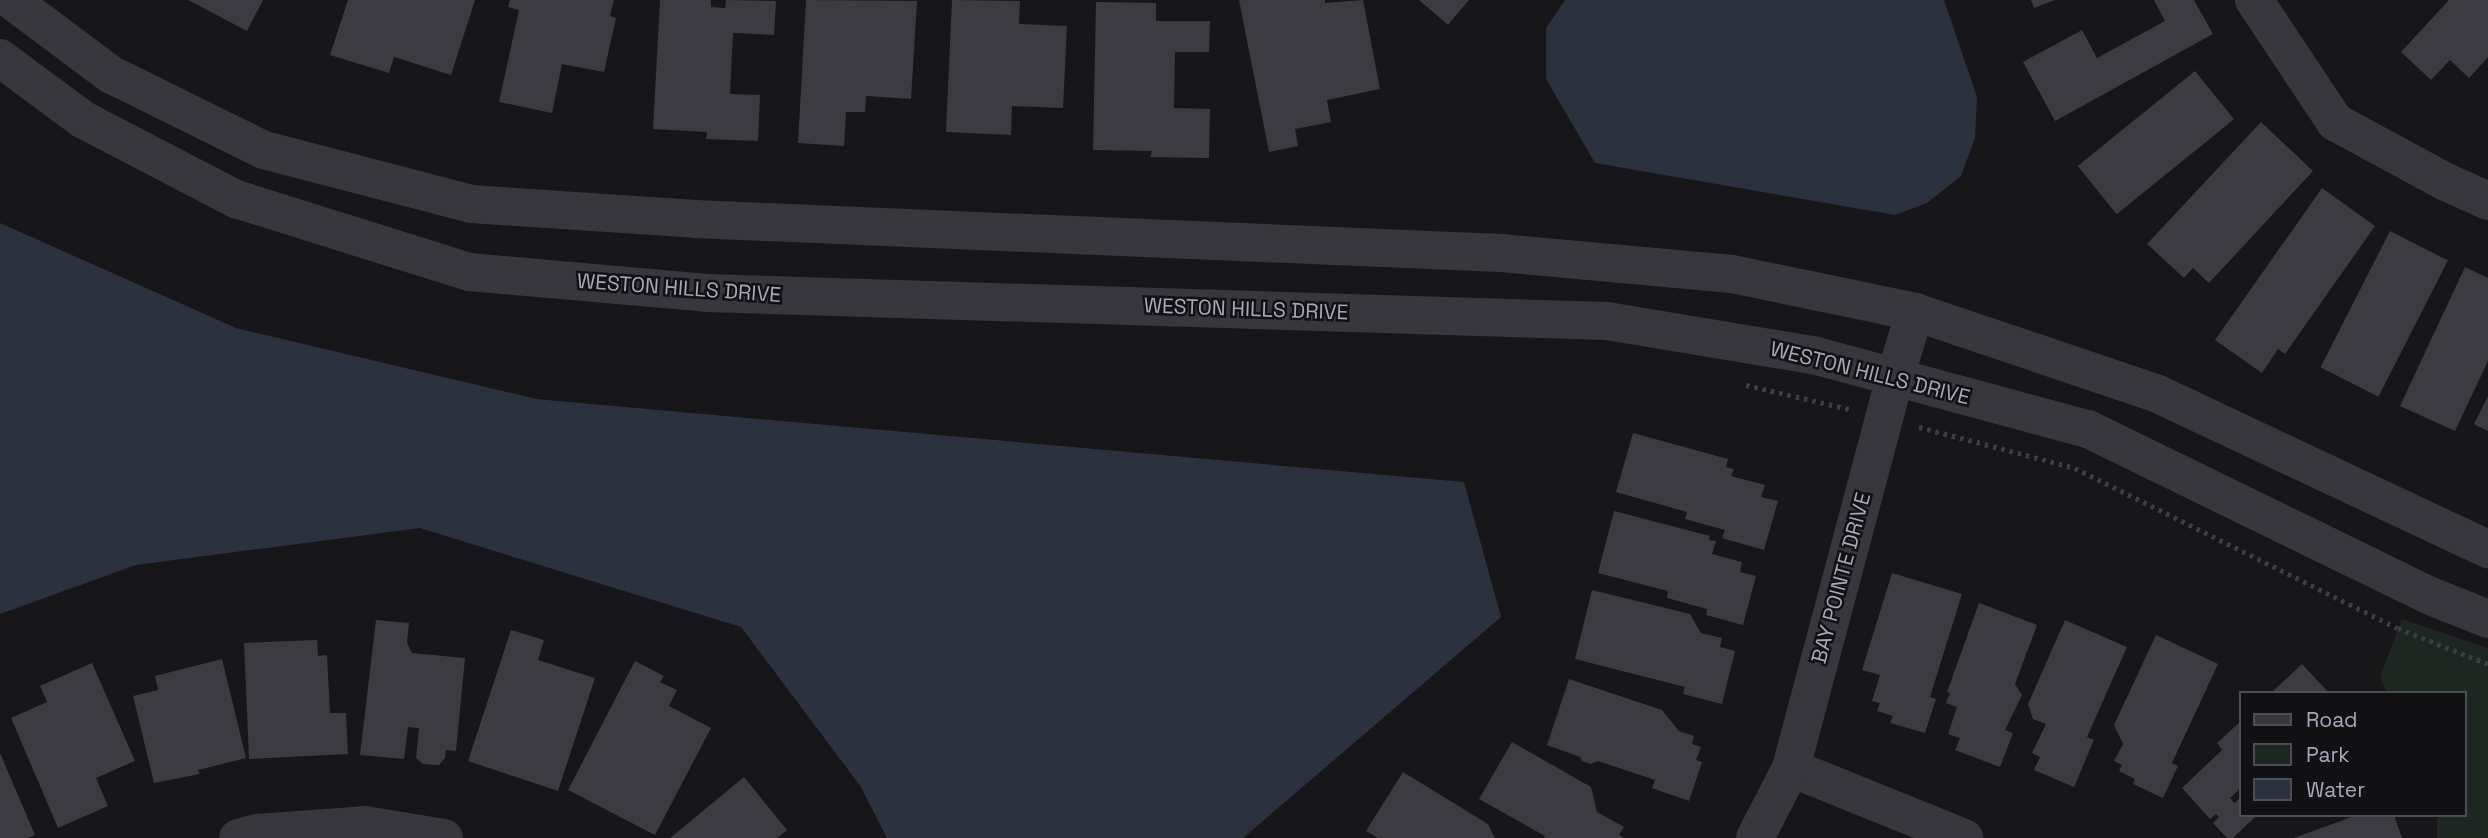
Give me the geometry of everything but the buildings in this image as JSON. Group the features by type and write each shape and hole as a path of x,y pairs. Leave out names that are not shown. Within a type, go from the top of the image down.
{"street":[{"path":"11,0 110,74 264,149 471,204 695,219 1501,253 1732,274 1915,313 2158,394 2488,549"},
{"path":"2254,0 2335,121 2446,182 2488,201"},
{"name":"WESTON HILLS DRIVE","path":"0,58 82,119 236,199 469,272 707,293 1607,321 1813,355 2088,429 2428,595 2488,620"},
{"name":"BAY POINTE DRIVE","path":"1755,838 1791,768 1895,377 1915,313"},
{"path":"1791,768 1964,838"},
{"path":"239,838 257,833 365,825 444,838"}],"path":[{"path":"1734,382 2075,468 2398,628 2488,664"}],"green space":[{"path":"2402,619 2488,648 2488,838 2437,838 2437,817 2467,817 2467,691 2386,691 2380,677"}],"water":[{"path":"1565,0 1944,0 1977,97 1975,138 1961,176 1927,203 1895,215 1595,163 1546,79 1546,28"},
{"path":"0,223 236,328 536,399 1464,482 1501,617 1243,838 887,838 861,787 741,627 420,528 136,565 0,614"}]}
